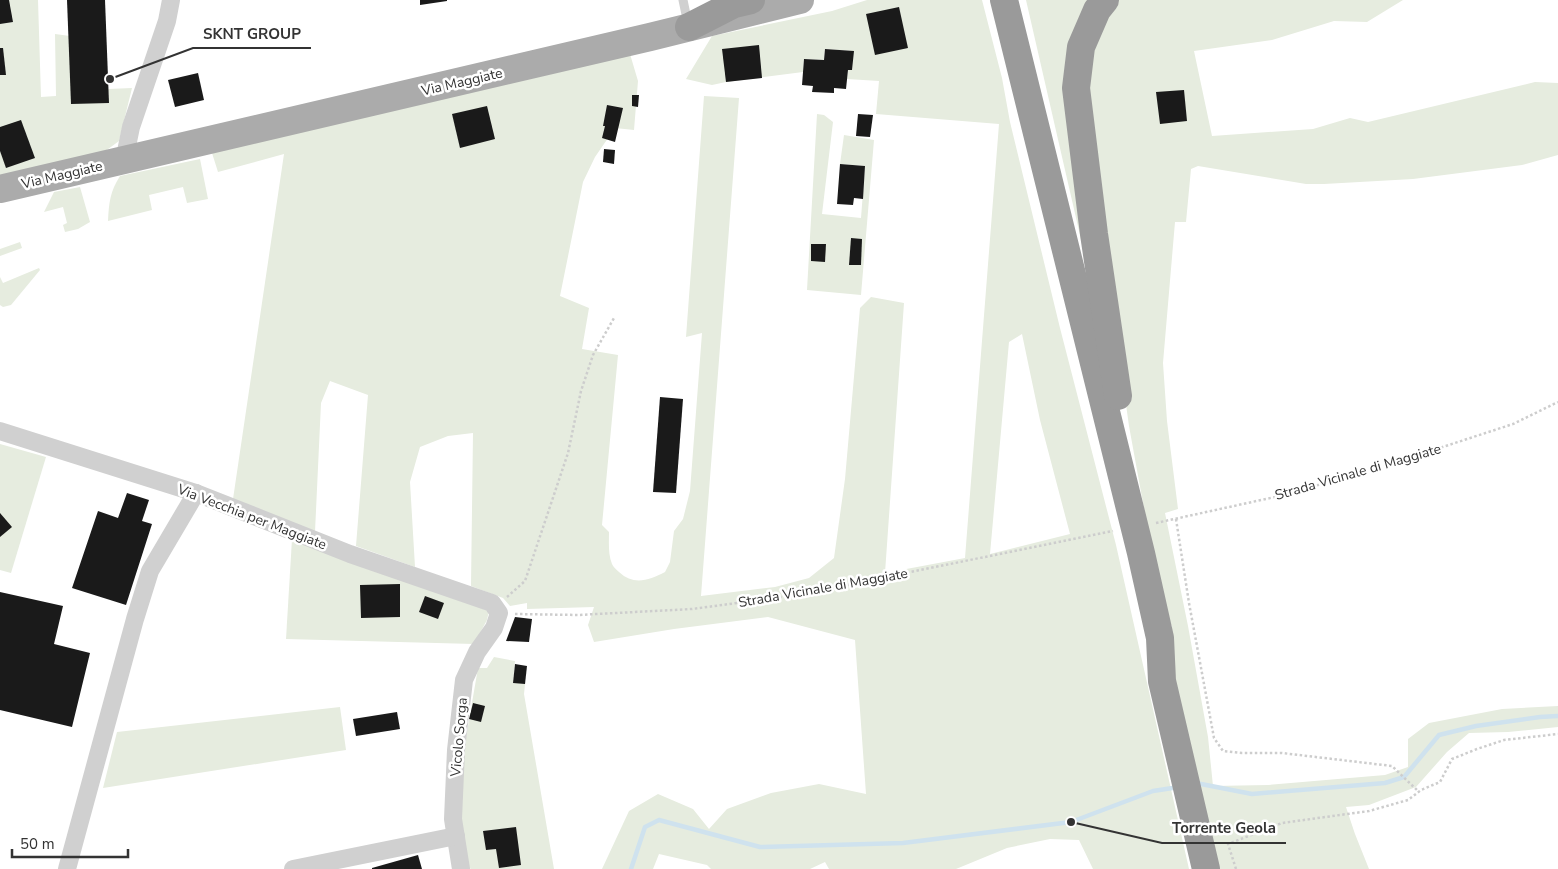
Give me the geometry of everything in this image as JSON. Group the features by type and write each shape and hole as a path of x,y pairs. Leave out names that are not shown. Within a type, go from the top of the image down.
{"highway":[{"path":"689,27 734,4 751,0"},
{"path":"1004,0 1141,553 1160,638 1162,680 1206,869"},
{"path":"1105,0 1097,10 1080,47 1076,88 1094,234 1141,553"}],"main road":[{"name":"Via Maggiate","path":"0,189 800,0"}],"street":[{"path":"124,161 131,127 167,21 171,0"},
{"name":"Via Vecchia per Maggiate","path":"0,431 196,493 350,554 492,603 497,611"},
{"path":"67,869 135,618 150,571 196,493"},
{"name":"Vicolo Sorga","path":"461,869 453,819 456,750 464,680 478,652 494,628 497,611"},
{"path":"293,869 456,836"}],"lane":[{"path":"683,0 689,27"}],"path":[{"path":"497,611 524,581 568,453 581,391 593,355 614,318"},
{"name":"Strada Vicinale di Maggiate","path":"1152,524 1284,495 1406,459 1513,424 1558,402"},
{"path":"1176,519 1214,738 1223,751 1282,753 1392,766 1419,792"},
{"name":"Strada Vicinale di Maggiate","path":"497,611 578,615 692,609 797,595 1113,532"},
{"path":"1236,869 1228,844 1282,823 1369,810 1408,800 1419,792 1440,782 1452,759 1477,748 1504,740 1558,734"}],"shaded area":[{"path":"0,0 38,0 41,97 56,96 55,34 70,36 109,102 108,89 132,88 119,141 100,155 0,177"},
{"path":"867,0 982,0 1060,328 1116,545 1189,869 1093,869 1079,840 1050,839 1007,848 956,869 829,869 825,862 810,869 711,869 707,865 659,854 653,869 602,869 629,811 658,794 693,809 709,829 727,809 771,793 819,784 866,794 855,640 768,617 594,642 588,625 594,607 527,609 527,603 510,606 503,598 471,586 473,433 448,436 420,447 410,482 415,567 356,546 368,395 330,381 321,403 315,532 233,499 284,154 218,172 212,153 630,54 638,81 634,130 615,128 595,157 583,182 560,296 589,308 582,349 618,355 602,525 609,532 609,552 613,566 625,576 636,580 647,579 665,572 670,562 674,531 683,519 690,491 702,333 686,337 704,96 739,98 701,596 775,587 809,578 834,558 845,479 860,308 871,297 904,303 885,573 965,558 999,124 876,114 879,81 847,79 848,70 852,70 853,51 825,49 824,60 804,59 803,72 712,85 686,79 712,36 832,11","holes":["1022,334 1040,420 1070,534 990,554 1009,342"]},
{"path":"1026,0 1088,0 1068,45 1082,244"},
{"path":"1114,0 1403,0 1367,22 1334,21 1272,40 1194,51 1212,136 1313,129 1350,118 1368,122 1535,82 1558,83 1558,155 1522,165 1413,179 1324,184 1306,184 1198,166 1191,169 1186,222 1175,222 1163,363 1167,421 1178,509 1165,513 1208,737 1213,786 1268,785 1385,775 1408,767 1408,739 1429,723 1502,709 1558,706 1558,727 1508,732 1469,733 1447,752 1416,787 1369,805 1346,807 1369,869 1214,869 1173,677 1172,627 1159,591 1129,426 1103,239 1086,56"},
{"path":"817,114 824,115 833,122 822,214 861,218 865,166 840,164 844,135 874,140 861,295 807,290"},
{"path":"200,159 208,199 187,203 183,187 149,195 152,210 108,221 111,197 120,176"},
{"path":"80,187 90,222 78,229 65,232 63,225 67,223 63,207 44,212 54,192"},
{"path":"20,242 22,248 0,256 0,249"},
{"path":"39,268 40,270 11,305 3,307 0,305 0,277 3,283"},
{"path":"0,444 46,457 11,573 0,570"},
{"path":"292,539 489,611 487,620 474,644 286,639"},
{"path":"494,657 515,661 513,682 525,684 524,694 554,869 471,869 467,867 460,814 462,761 478,668 487,668"},
{"path":"340,707 346,750 103,788 117,732"}],"building":[{"path":"0,0 9,0 13,22 0,24"},
{"path":"67,0 105,0 109,103 71,104"},
{"path":"420,0 447,0 447,1 420,5"},
{"path":"899,7 908,48 875,55 866,14"},
{"path":"759,45 762,78 726,82 722,49"},
{"path":"0,48 3,48 6,75 0,75"},
{"path":"825,49 854,51 852,70 848,70 846,89 834,88 834,93 812,92 813,86 802,85 804,59 824,60"},
{"path":"198,73 204,100 175,107 168,80"},
{"path":"1184,90 1187,121 1160,124 1156,92"},
{"path":"632,95 639,95 638,107 632,106"},
{"path":"607,105 623,108 615,142 602,138"},
{"path":"487,106 495,139 460,148 452,114"},
{"path":"858,114 873,115 870,137 856,136"},
{"path":"21,120 35,158 6,168 0,151 0,127"},
{"path":"604,149 615,150 614,164 603,162"},
{"path":"840,164 865,166 863,199 854,198 853,205 837,204"},
{"path":"851,238 862,239 861,265 849,265"},
{"path":"811,244 826,244 825,262 811,261"},
{"path":"660,397 683,399 676,493 653,492"},
{"path":"127,493 149,500 142,521 152,524 126,605 72,588 98,511 118,518"},
{"path":"0,513 12,527 0,537"},
{"path":"400,584 400,617 361,618 360,585"},
{"path":"0,592 63,606 54,644 90,653 72,727 0,710"},
{"path":"425,596 444,603 438,619 419,612"},
{"path":"515,617 532,619 529,642 506,641"},
{"path":"515,664 527,666 525,684 513,683"},
{"path":"473,703 485,706 481,722 469,719"},
{"path":"397,712 400,729 356,736 353,719"},
{"path":"516,827 521,865 499,868 496,849 486,850 483,831"},
{"path":"418,855 422,869 372,869 372,868"}],"waterway":[{"path":"1196,783 1252,794 1385,783 1404,777 1439,735 1476,726 1558,716"},
{"path":"631,869 645,827 659,820 760,847 903,843 1071,822 1153,791 1179,787"}],"place":[{"name":"SKNT GROUP","path":"110,79"},
{"name":"Torrente Geola","path":"1071,822"}]}
